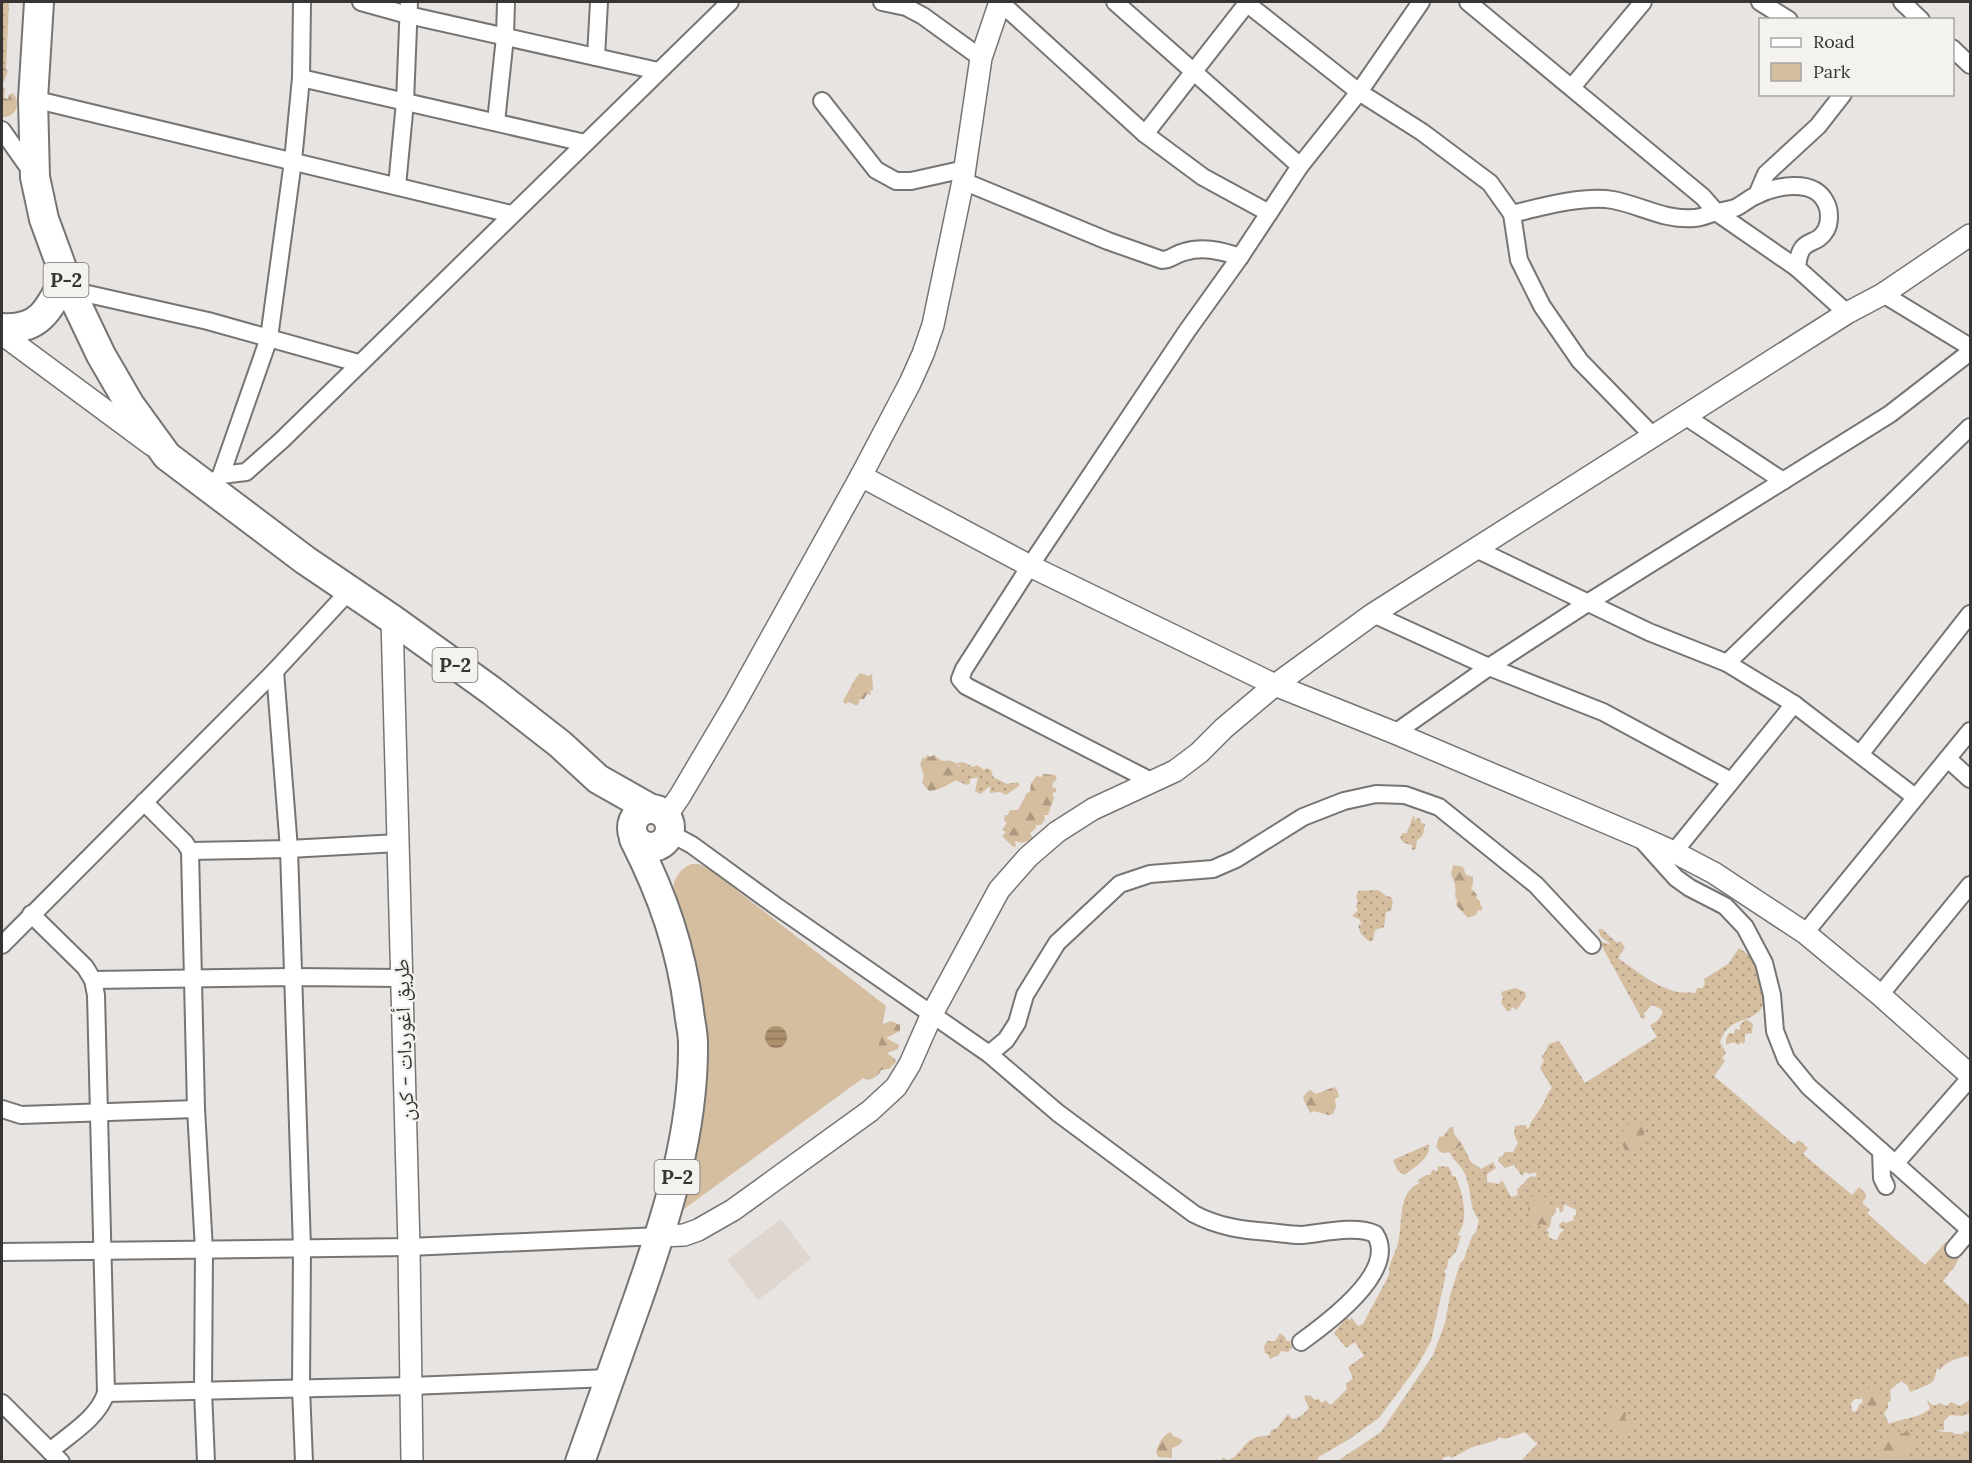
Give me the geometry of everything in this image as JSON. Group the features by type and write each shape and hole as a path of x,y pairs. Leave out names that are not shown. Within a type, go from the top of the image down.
{"highway":[{"name":"P-2","path":"39,2 33,99 35,177 44,219 68,284 101,355 124,395 167,456 220,489 305,560 392,619 551,737 598,779 663,824"},
{"path":"2,328 24,327 33,324 43,316 68,284"},
{"name":"P-2","path":"580,1461 660,1236 677,1178 688,1113 693,1041 686,985 674,934 656,883 633,837 598,779"},
{"path":"633,837 631,828 635,817 645,810 663,824 656,883"}],"street":[{"path":"220,489 269,338 293,161 301,78 302,2"},
{"path":"361,2 409,8 505,37 658,71"},
{"path":"496,122 505,37 506,2"},
{"path":"596,57 598,2"},
{"path":"220,489 246,472 282,440 358,363 730,2"},
{"path":"882,2 906,7 923,16 981,58"},
{"path":"1269,213 1203,177 1145,134 1000,2 981,58 964,175 933,325 910,383 735,703 663,824 989,1054 1058,1113 1144,1178 1209,1222 1228,1228 1298,1235 1357,1230 1367,1230 1375,1234 1380,1248 1378,1260 1368,1281 1332,1320 1300,1342"},
{"path":"1115,2 1300,166"},
{"path":"1145,134 1247,2 1359,92 1422,132 1490,183 1512,214 1519,260 1542,306 1581,361 1653,436"},
{"path":"1153,782 966,686 960,679 964,669 1030,566 1187,331 1240,257 1300,166 1359,92 1421,2"},
{"path":"1468,2 1703,197 1716,212 1797,268 1847,313"},
{"path":"1572,87 1643,2"},
{"path":"1760,2 1786,18"},
{"path":"1902,2 1917,13"},
{"path":"397,186 405,102 409,8"},
{"path":"1954,49 1971,65"},
{"path":"301,78 585,143"},
{"path":"1756,195 1766,174 1818,126 1842,96"},
{"path":"33,99 512,214"},
{"path":"822,101 876,170 896,181 964,175 1108,242 1162,260 1169,260 1184,251 1200,249 1220,250 1240,257"},
{"path":"2,130 35,177"},
{"path":"1512,214 1575,201 1612,200 1668,217 1694,218 1736,207 1756,195 1792,185 1807,187 1819,193 1827,203 1829,217 1827,229 1818,238 1804,245 1798,256 1797,268"},
{"path":"2,1252 409,1247 684,1235 698,1230 733,1210 870,1111 896,1087 910,1064 932,1014 999,890 1028,857 1057,832 1093,809 1175,771 1199,753 1224,728 1275,685 1374,614 1847,313 1883,294 1971,235"},
{"path":"68,284 358,363"},
{"path":"1883,294 1971,347"},
{"path":"2,334 167,456"},
{"path":"1395,733 1489,667 1589,602 1890,414 1971,352"},
{"path":"1685,416 1783,481"},
{"path":"1727,663 1971,427"},
{"path":"861,476 1030,566 1275,685 1395,733 1674,852 1714,873 1805,933 1880,995 1971,1076 1895,1164"},
{"path":"1476,549 1649,632 1727,663 1794,704 1861,753 1915,797"},
{"path":"2,945 275,671 350,590"},
{"path":"1374,614 1489,667 1603,712 1731,781"},
{"path":"1861,753 1971,614"},
{"name":"طريق أغوردات - كرن","path":"392,619 409,1247 412,1461"},
{"path":"275,671 289,849 302,1248 301,1388 304,1461"},
{"path":"1674,852 1794,704"},
{"path":"1805,933 1971,731"},
{"path":"1948,759 1971,778"},
{"path":"989,1054 1006,1040 1017,1023 1026,995 1057,943 1120,884 1150,874 1213,869 1236,859 1303,817 1344,801 1376,794 1405,795 1439,807 1536,885 1592,945"},
{"path":"144,802 185,843 190,851 196,1109 204,1250 203,1391 206,1461"},
{"path":"1640,837 1676,878 1725,906 1745,927 1764,963 1772,995 1775,1031 1786,1059 1809,1087 1971,1230 1954,1249"},
{"path":"190,851 289,849 398,843"},
{"path":"1880,995 1971,885"},
{"path":"2,1403 56,1456 103,1403 106,1393 96,995 93,981 85,967 31,914"},
{"path":"93,981 293,977 402,978"},
{"path":"2,1109 21,1115 196,1109"},
{"path":"1881,1151 1882,1178 1886,1186"},
{"path":"106,1393 411,1386 610,1378"}],"shaded area":[{"path":"776,1026 784,1029 787,1037 784,1045 776,1048 768,1045 765,1037 768,1029"},
{"path":"781,1219 811,1259 758,1300 727,1260"}],"green space":[{"path":"2,2 9,2 6,69 2,65"},
{"path":"2,65 8,71 2,87"},
{"path":"2,87 5,88 4,98 8,99 13,93 17,102 14,113 7,117 2,117"},
{"path":"860,673 868,676 872,674 871,695 867,694 864,699 860,699 858,705 849,702 845,704 843,701"},
{"path":"927,755 930,757 934,755 942,761 948,760 956,763 962,770 960,779 937,790 929,791 922,783 924,775 920,765 923,757 925,759"},
{"path":"963,762 973,767 977,765 984,770 987,768 991,770 993,777 1007,784 1018,782 1020,785 1006,795 1000,792 990,793 990,786 980,794 975,791 978,777 970,779 967,785 955,780 960,778 960,766 957,763"},
{"path":"1044,774 1055,775 1057,779 1052,784 1056,792 1052,793 1054,798 1048,815 1044,815 1045,819 1041,825 1036,825 1030,833 1033,839 1021,843 1015,841 1016,847 1012,846 1002,836 1006,832 1002,830 1007,823 1004,820 1005,815 1008,815 1010,810 1018,810 1027,793 1030,792 1031,784 1036,776 1041,777"},
{"path":"1413,816 1414,821 1418,818 1421,823 1425,824 1423,835 1417,840 1416,849 1412,850 1412,845 1404,843 1400,838 1403,833 1407,833"},
{"path":"692,864 708,868 886,1006 874,1070 684,1209 696,1156 706,1090 705,1039 673,893 678,875"},
{"path":"1453,865 1463,867 1466,875 1473,877 1471,888 1482,907 1477,914 1468,918 1456,905 1455,887 1451,874"},
{"path":"1378,890 1391,897 1392,905 1391,911 1386,912 1384,927 1375,930 1373,940 1370,942 1361,934 1358,925 1362,924 1359,919 1352,916 1358,910 1356,897 1358,891"},
{"path":"1598,929 1602,929 1617,943 1620,941 1625,947 1618,958 1653,982 1677,992 1695,993 1697,988 1702,988 1705,984 1704,979 1728,964 1739,948 1758,962 1766,1001 1757,1013 1732,1025 1724,1034 1720,1042 1726,1053 1722,1058 1725,1061 1714,1076 1794,1144 1799,1140 1808,1148 1803,1154 1852,1195 1859,1187 1866,1194 1862,1203 1870,1210 1867,1213 1925,1265 1945,1243 1951,1247 1966,1244 1955,1266 1943,1281 1970,1306 1970,1356 1954,1360 1940,1370 1937,1368 1934,1380 1930,1384 1910,1392 1908,1386 1901,1381 1890,1390 1891,1401 1888,1402 1888,1408 1884,1413 1889,1424 1915,1417 1930,1409 1927,1400 1932,1405 1939,1403 1947,1406 1951,1402 1960,1406 1970,1400 1970,1413 1963,1416 1950,1415 1944,1421 1944,1430 1936,1430 1955,1434 1970,1432 1970,1461 1521,1461 1538,1443 1525,1432 1505,1439 1498,1437 1497,1440 1470,1448 1452,1458 1449,1456 1443,1458 1442,1461 1336,1462 1381,1432 1433,1355 1445,1323 1450,1296 1460,1264 1476,1232 1479,1220 1473,1209 1466,1178 1450,1152 1454,1152 1462,1144 1471,1162 1481,1169 1493,1162 1496,1168 1487,1174 1487,1182 1499,1184 1502,1180 1511,1197 1518,1195 1517,1190 1531,1176 1535,1177 1537,1174 1525,1172 1522,1176 1514,1165 1505,1168 1498,1161 1505,1152 1513,1152 1518,1143 1514,1134 1515,1126 1526,1125 1527,1129 1529,1128 1552,1088 1540,1068 1544,1061 1541,1056 1549,1044 1559,1041 1585,1083 1657,1037 1650,1025 1657,1021 1663,1013 1661,1009 1652,1005 1644,1013 1645,1018 1642,1019 1599,941 1612,945 1601,937","holes":["1549,1198 1547,1204 1552,1217 1556,1212 1556,1207 1559,1208 1560,1213 1563,1211 1564,1204 1576,1210 1574,1220 1566,1223 1563,1221 1559,1225 1564,1230 1557,1240 1548,1236 1549,1232 1546,1229 1550,1227 1541,1224 1537,1226 1531,1217","1871,1388 1881,1397 1882,1402 1879,1409 1860,1403 1856,1412 1852,1411 1851,1403 1855,1399 1861,1399 1861,1394"]},
{"path":"1515,988 1525,992 1526,997 1516,1010 1512,1007 1510,1011 1507,1011 1501,1003 1503,998 1501,992"},
{"path":"1745,1020 1753,1024 1752,1033 1745,1034 1743,1044 1741,1042 1738,1045 1734,1042 1726,1045 1729,1033 1734,1034 1735,1029 1740,1030 1740,1025"},
{"path":"891,1021 900,1025 900,1031 886,1038 899,1045 898,1049 887,1053 896,1062 889,1069 881,1070 874,1078 867,1080 863,1078 852,1086 879,1029 883,1024"},
{"path":"1334,1087 1339,1097 1335,1099 1336,1107 1333,1114 1314,1111 1310,1113 1303,1098 1306,1093 1310,1090 1316,1094"},
{"path":"1642,1124 1645,1131 1640,1143 1637,1143 1630,1151 1625,1150 1622,1144 1623,1130 1628,1125"},
{"path":"1450,1127 1453,1127 1454,1134 1462,1144 1453,1152 1443,1153 1436,1147 1439,1137 1444,1136"},
{"path":"1429,1144 1428,1154 1422,1162 1405,1175 1398,1171 1393,1160"},
{"path":"1438,1166 1448,1167 1452,1176 1455,1176 1463,1198 1464,1215 1457,1235 1461,1236 1456,1252 1448,1260 1444,1271 1446,1274 1431,1341 1416,1368 1379,1418 1320,1456 1316,1461 1220,1462 1223,1457 1227,1460 1235,1457 1253,1439 1270,1435 1271,1430 1277,1428 1288,1414 1292,1419 1303,1414 1309,1408 1304,1397 1306,1395 1315,1400 1319,1399 1321,1403 1326,1400 1332,1404 1347,1389 1346,1384 1353,1378 1348,1367 1364,1356 1355,1342 1346,1348 1334,1333 1347,1317 1350,1321 1351,1317 1358,1326 1363,1324 1389,1275 1398,1243 1404,1200 1413,1187 1420,1183 1417,1181 1430,1175 1433,1169 1437,1171"},
{"path":"1538,1196 1542,1199 1549,1198 1550,1202 1547,1204 1553,1209 1550,1227 1541,1224 1537,1226 1530,1216 1528,1208 1530,1201 1532,1197"},
{"path":"1280,1333 1286,1341 1290,1341 1292,1348 1288,1352 1281,1351 1277,1357 1270,1359 1264,1347 1267,1341 1275,1341"},
{"path":"1871,1388 1884,1396 1883,1399 1886,1401 1885,1405 1875,1412 1863,1406 1861,1394"},
{"path":"1612,1407 1626,1411 1625,1419 1633,1424 1628,1435 1623,1435 1607,1417 1608,1410"},
{"path":"1907,1430 1915,1433 1916,1436 1913,1439 1916,1442 1909,1453 1903,1453 1898,1461 1879,1461 1878,1448 1883,1437 1887,1438 1891,1433 1896,1435 1899,1431 1903,1434"},
{"path":"1171,1432 1173,1436 1183,1440 1172,1448 1172,1458 1158,1457 1156,1452 1160,1442 1165,1435"}]}
